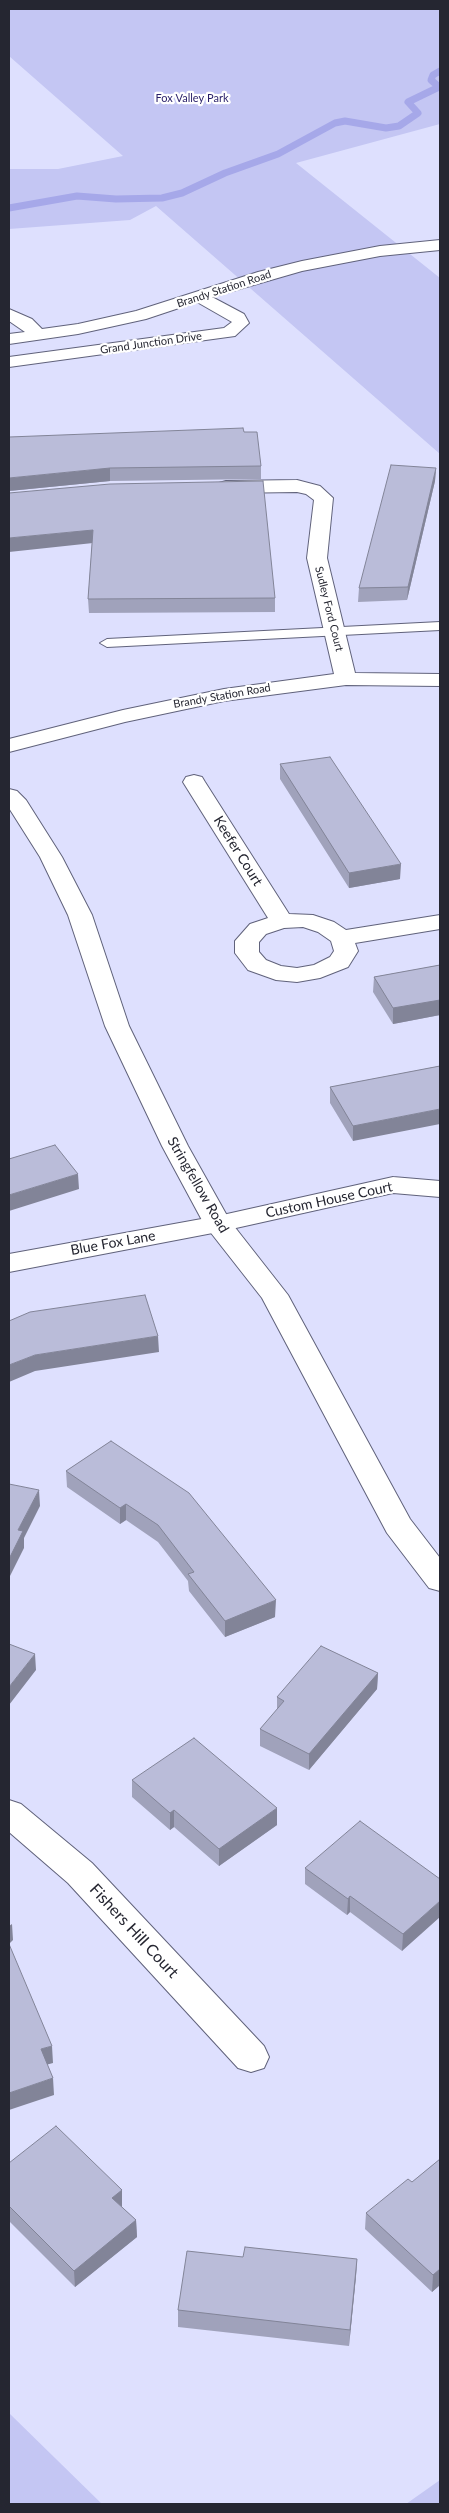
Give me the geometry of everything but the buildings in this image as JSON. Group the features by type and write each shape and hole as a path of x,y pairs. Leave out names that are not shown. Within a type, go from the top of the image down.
{"street":[{"name":"Brandy Station Road","path":"9,339 107,323 200,297 264,275 302,266 380,251 440,245"},
{"name":"Grand Junction Drive","path":"9,362 230,332 241,323 238,318 200,297"},
{"path":"9,314 26,322 39,335"},
{"name":"Sudley Ford Court","path":"208,488 296,486 313,490 324,498 317,558 346,679"},
{"name":"Brandy Station Road","path":"9,746 188,701 346,679 440,680"},
{"name":"Keefer Court","path":"194,782 282,921"},
{"name":"Stringfellow Road","path":"9,796 18,805 51,856 80,915 117,1026 175,1146 218,1224 274,1295 398,1525 440,1580"},
{"path":"305,920 326,927 342,938 346,951 339,962 320,971 297,975 276,973 257,965 247,953 247,941 258,929 282,921 305,920"},
{"path":"342,938 440,922"},
{"name":"Custom House Court","path":"218,1224 393,1185 440,1189"},
{"name":"Blue Fox Lane","path":"9,1263 218,1224"},
{"name":"Fishers Hill Court","path":"9,1813 80,1873 252,2057"}],"lane":[{"path":"107,643 440,626"}],"green space":[{"name":"Fox Valley Park","path":"9,9 440,9 440,124 296,163 440,278 440,454 156,206 130,220 9,229 9,169 58,169 123,156 9,56"},
{"path":"9,2413 102,2504 9,2504"},
{"path":"440,2480 440,2504 406,2504"}],"waterway":[{"path":"9,208 77,196 116,199 162,198 182,193 225,173 278,154 335,123 345,121 386,128 399,126 418,113 408,102 439,87 431,80 433,75 440,71"}]}
